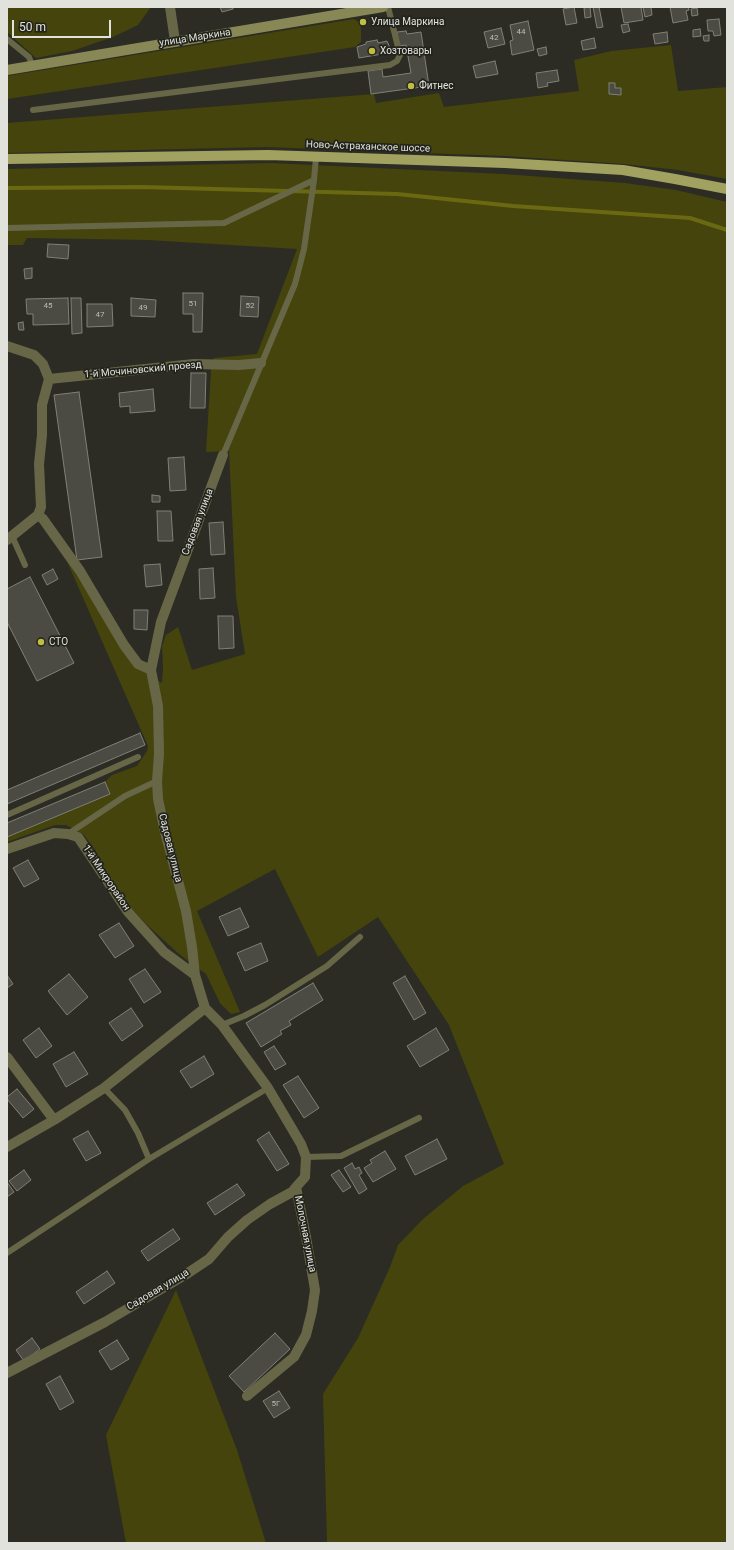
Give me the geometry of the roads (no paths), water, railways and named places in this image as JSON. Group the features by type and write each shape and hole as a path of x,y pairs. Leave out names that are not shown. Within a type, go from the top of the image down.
{"main road":[{"name":"Ново-Астраханское шоссе","path":"7,159 268,155 505,163 623,170 675,178 727,189"}],"street":[{"path":"170,7 175,41"},
{"name":"улица Маркина","path":"7,70 383,7"},
{"path":"7,346 34,355 43,364 49,379 42,405 42,436 39,464 42,507 38,515 10,538"},
{"name":"1-й Мочиновский проезд","path":"49,379 194,364 239,365 261,363"},
{"name":"Садовая улица","path":"205,1008 195,975 186,911 165,832 158,799 158,706 151,670 161,622 223,455"},
{"path":"38,515 43,519 80,571 124,645 138,664 151,670"},
{"path":"7,849 54,833 68,834"},
{"name":"1-й Микрорайон","path":"68,834 78,837 128,912 164,952 195,975"},
{"path":"7,1147 54,1120 104,1088 205,1008"},
{"name":"Молочная улица","path":"205,1008 222,1025 268,1088 301,1144 306,1157 305,1177 296,1187 315,1290 312,1311 306,1335 294,1357 247,1396"},
{"path":"7,1057 54,1120"},
{"name":"Садовая улица","path":"7,1373 105,1322 209,1259 228,1237 247,1220 270,1204 292,1192 296,1187"}],"lane":[{"path":"32,110 390,65 397,61 400,55 388,7"},
{"path":"7,39 29,57 32,65"},
{"path":"223,455 295,284 304,249 316,157"},
{"path":"7,228 224,223 314,180"},
{"path":"10,538 25,565"},
{"path":"7,815 138,757"},
{"path":"68,834 125,796 157,781"},
{"path":"222,1025 258,1009 327,966 360,937"},
{"path":"104,1088 125,1110 138,1133 149,1159"},
{"path":"7,1253 149,1159 268,1088"},
{"path":"306,1157 340,1156 419,1118"}],"waterway":[{"path":"7,188 142,187 397,194 513,206 690,218 727,230"}],"place":[{"name":"Улица Маркина","path":"363,22"},
{"name":"Хозтовары","path":"372,51"},
{"name":"Фитнес","path":"411,86"},
{"name":"СТО","path":"41,642"}]}
